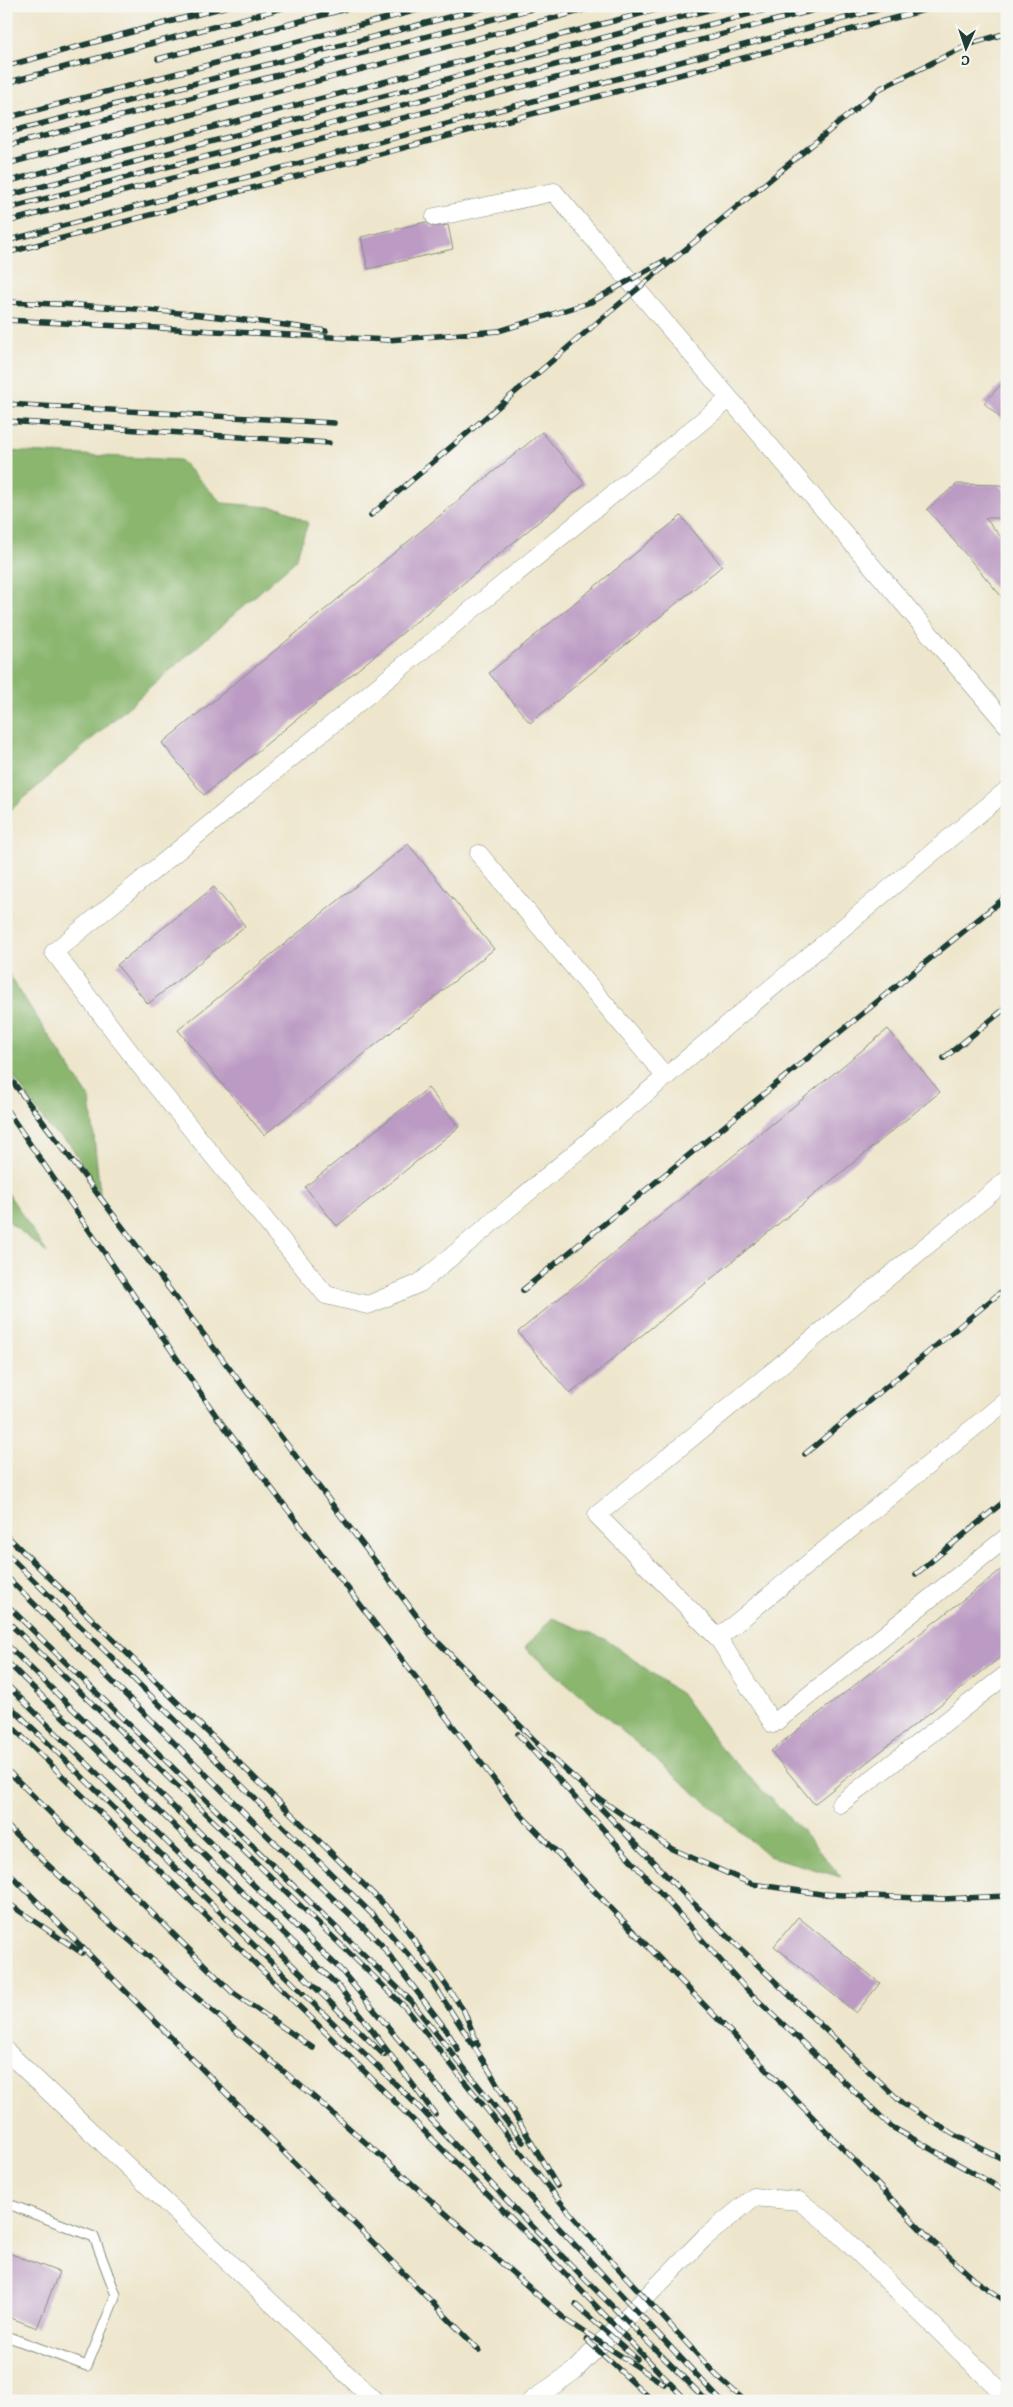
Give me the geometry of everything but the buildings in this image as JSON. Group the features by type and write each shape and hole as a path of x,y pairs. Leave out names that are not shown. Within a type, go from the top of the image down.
{"street":[{"path":"435,217 554,192 1007,725"},
{"path":"729,399 54,952 145,1072 326,1296 368,1304 420,1284 1007,790"},
{"path":"480,854 666,1077"},
{"path":"1007,1180 597,1515 718,1638 773,1724 1007,1537"},
{"path":"718,1638 1007,1400"},
{"path":"840,1804 1007,1674"},
{"path":"6,2051 375,2401"},
{"path":"531,2401 574,2372 704,2238 754,2196 799,2201 828,2223 1007,2397"}],"lane":[{"path":"6,2203 94,2237 116,2295 87,2366 6,2336"}],"green space":[{"path":"6,451 180,460 222,503 282,508 308,523 295,561 6,814"},
{"path":"6,970 90,1099 100,1194 70,1144 50,1129 6,1066"},
{"path":"6,1190 47,1253 6,1219"},
{"path":"552,1618 605,1639 682,1695 720,1747 808,1837 841,1877 769,1856 525,1648"}],"railway":[{"path":"6,66 228,6"},
{"path":"6,83 290,6"},
{"path":"158,59 357,6"},
{"path":"6,118 433,6"},
{"path":"6,133 491,6"},
{"path":"6,146 543,6"},
{"path":"6,164 599,6"},
{"path":"6,182 670,6"},
{"path":"6,196 723,6"},
{"path":"6,209 780,6"},
{"path":"6,222 830,6"},
{"path":"6,241 891,6"},
{"path":"6,253 940,6"},
{"path":"371,515 606,315 881,88 970,44 1007,33"},
{"path":"6,320 388,340 499,331 591,302 664,261"},
{"path":"6,302 166,312 326,331"},
{"path":"6,404 334,423"},
{"path":"6,421 329,443"},
{"path":"523,1290 1007,896"},
{"path":"944,1058 1007,1007"},
{"path":"6,1073 431,1635 545,1751 591,1793 672,1849 752,1884 821,1894 943,1899 1007,1896"},
{"path":"6,1109 217,1417 521,1815 932,2241 975,2280 1007,2302"},
{"path":"805,1454 1007,1287"},
{"path":"916,1574 1007,1499"},
{"path":"6,1535 400,1920 464,2011 478,2045"},
{"path":"6,1553 380,1922 432,1982 486,2065 557,2186"},
{"path":"6,1576 284,1852 380,1943 447,2031 458,2050"},
{"path":"6,1604 409,1999 523,2142"},
{"path":"6,1620 406,2008 562,2204 717,2376 745,2401"},
{"path":"6,1644 340,1969 528,2195 721,2401"},
{"path":"6,1661 340,1988 435,2114"},
{"path":"6,1684 384,2055"},
{"path":"6,1702 424,2112 517,2211 707,2401"},
{"path":"6,1721 311,2018 528,2235 687,2401"},
{"path":"518,1734 747,1990 892,2127 1007,2192"},
{"path":"6,1769 232,1992 313,2048"},
{"path":"593,1800 691,1901 902,2103 956,2136 1007,2161"},
{"path":"6,1825 108,1922 322,2104 566,2320 664,2384"},
{"path":"6,1870 479,2350"},
{"path":"6,1902 82,1953"},
{"path":"576,2305 637,2359"},
{"path":"587,2340 653,2401"}]}
